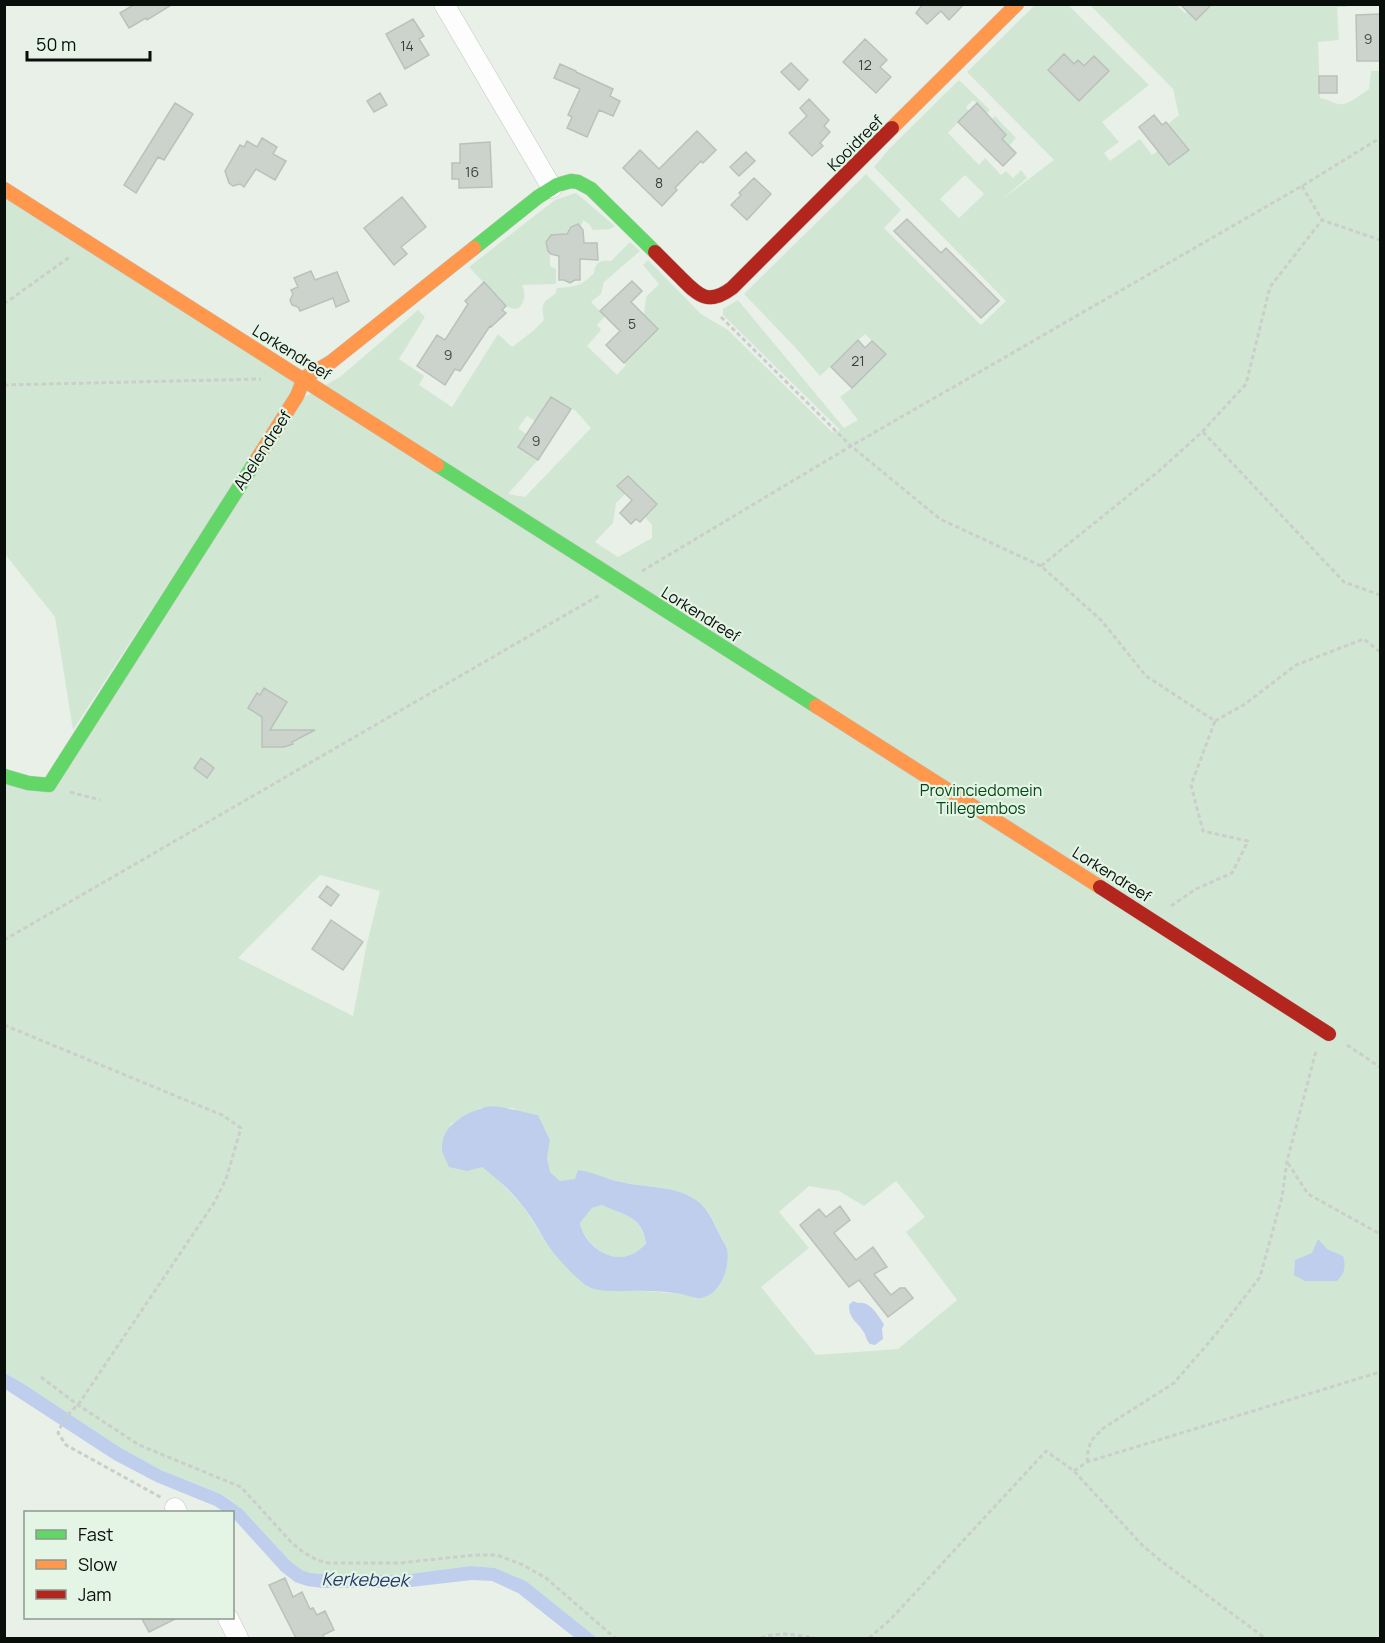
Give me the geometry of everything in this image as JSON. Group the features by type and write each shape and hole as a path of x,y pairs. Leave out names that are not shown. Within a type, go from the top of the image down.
{"street":[{"path":"444,4 552,188"},
{"name":"Kooidreef","path":"712,298 721,297 732,288 1017,4"},
{"path":"304,378 331,362 552,188 563,183 578,182 586,186 697,294 712,298"},
{"name":"Lorkendreef","path":"4,189 304,378 1329,1034"},
{"name":"Abelendreef","path":"49,785 297,396 304,378"},
{"path":"4,776 28,783 49,785"},
{"path":"229,1619 238,1638"}],"path":[{"path":"4,940 622,583 851,447 1302,186 1380,138"},
{"path":"1302,186 1322,220 1380,240"},
{"path":"1041,566 1159,471 1202,432 1246,384 1270,287 1322,220"},
{"path":"4,304 90,243"},
{"path":"712,298 720,317 851,447 940,519 1041,566 1101,620 1146,676 1215,721"},
{"path":"4,386 268,379"},
{"path":"1202,432 1344,582 1380,595"},
{"path":"1152,919 1196,889 1232,873 1248,841 1203,831 1191,785 1215,721 1245,704 1296,666 1364,639 1380,651"},
{"path":"49,785 100,800"},
{"path":"4,1025 222,1115 241,1128 226,1179 214,1203 78,1405 71,1410 60,1426 58,1433 66,1445 166,1500 176,1510"},
{"path":"1088,1462 1090,1441 1102,1429 1174,1383 1217,1333 1260,1277 1282,1197 1287,1161 1317,1046 1329,1034 1380,1067"},
{"path":"1287,1161 1308,1194 1380,1234"},
{"path":"1074,1471 1088,1462 1380,1372"},
{"path":"41,1377 78,1405 139,1444 241,1487 292,1543 317,1560 328,1563 400,1563 474,1555 497,1556 522,1565 546,1578 615,1638"},
{"path":"869,1638 890,1620 1046,1451 1074,1471 1142,1545 1265,1638"},
{"path":"761,1638 779,1634 795,1634 814,1638"}],"green space":[{"name":"Provinciedomein Tillegembos","path":"1035,5 1068,5 1149,85 1102,122 1119,142 1104,153 1110,161 1140,139 1152,155 1158,151 1169,165 1188,150 1168,124 1179,115 1173,89 1090,5 1177,5 1196,20 1212,5 1347,5 1347,7 1337,7 1339,40 1318,42 1320,98 1339,104 1350,101 1369,89 1371,71 1380,71 1380,1638 597,1638 526,1581 495,1568 471,1566 401,1575 324,1574 302,1570 290,1561 242,1509 222,1494 161,1470 121,1448 5,1373 4,782 51,790 301,399 340,377 418,310 425,317 399,359 424,376 419,385 452,407 498,334 512,347 544,320 544,304 555,294 557,288 573,286 586,281 594,273 599,262 611,261 630,242 640,251 604,282 601,294 591,302 605,316 597,325 601,330 587,346 617,375 626,365 624,363 658,329 644,315 646,297 659,284 643,265 648,260 701,314 728,330 832,432 840,430 723,315 723,309 738,300 844,428 858,420 840,397 885,354 865,334 820,376 744,294 866,174 901,210 884,228 981,325 1006,301 874,167 889,149 959,80 990,110 987,113 973,100 966,107 969,111 948,133 979,165 985,158 1001,175 1006,171 1013,178 1021,170 1027,178 1001,200 1054,160 967,72","holes":["965,175 984,194 959,218 940,199","552,397 576,411 591,428 525,497 508,494 538,460 518,447 526,434 518,428 527,416 535,421","628,476 657,504 645,517 652,525 652,538 618,557 595,542 613,523 616,503 625,494 618,486","320,875 380,891 353,1016 238,958","480,1108 513,1108 520,1112 538,1115 550,1140 547,1158 550,1172 560,1181 589,1178 609,1179 677,1191 696,1200 708,1211 727,1247 696,1299 684,1294 588,1287 548,1246 523,1206 482,1167 450,1124","896,1181 925,1217 906,1232 957,1300 898,1349 816,1355 761,1287 809,1248 779,1212 809,1186 839,1191 864,1206","1327,1249 1342,1256 1337,1281 1323,1280 1295,1260"]},
{"path":"995,116 1016,138 1009,146 1002,139 1006,135 991,120"},
{"path":"576,193 615,226 610,229 593,230 583,220 581,226 571,227 569,234 551,235 546,243 551,267 556,269 556,284 522,285 524,300 519,308 506,306 469,267 555,200"},
{"path":"4,195 299,383 73,730 55,617 5,554"},
{"path":"602,1205 625,1214 636,1222 641,1228 646,1244 634,1253 622,1257 606,1254 592,1244 580,1223 592,1208"}],"water":[{"path":"490,1106 508,1108 538,1115 550,1140 547,1158 550,1172 560,1181 575,1179 578,1170 630,1184 669,1189 696,1200 708,1212 727,1249 726,1269 717,1288 707,1296 697,1298 663,1292 599,1290 587,1286 566,1268 546,1243 520,1202 495,1178 482,1167 467,1171 449,1167 442,1150 446,1133 457,1120","holes":["602,1205 636,1222 641,1228 646,1244 632,1254 622,1257 598,1250 586,1238 580,1223 592,1208"]},
{"path":"1318,1239 1327,1249 1343,1256 1344,1270 1337,1281 1305,1281 1294,1275 1295,1260 1312,1253"},
{"path":"853,1301 870,1306 884,1324 883,1339 875,1345 870,1344 849,1310 849,1305"},
{"name":"Kerkebeek","path":"5,1373 121,1448 161,1470 221,1494 242,1509 290,1561 302,1570 324,1574 401,1575 471,1566 495,1568 526,1581 597,1638 575,1638 518,1593 492,1581 472,1580 402,1588 323,1588 295,1582 281,1571 234,1519 234,1511 222,1511 156,1482 114,1460 5,1389"}],"building":[{"path":"135,4 173,4 129,28 120,13"},
{"path":"923,4 964,4 949,20 941,11 927,24 916,13"},
{"path":"1180,4 1212,4 1196,20"},
{"path":"1380,14 1380,61 1357,61 1356,15"},
{"path":"413,19 424,36 419,39 429,55 405,69 386,34"},
{"path":"865,39 887,60 880,67 891,77 876,93 843,62"},
{"path":"1064,54 1074,64 1078,60 1084,66 1094,56 1109,71 1079,101 1048,70"},
{"path":"791,63 808,80 799,90 781,72"},
{"path":"560,64 613,89 610,96 620,101 613,116 599,110 587,137 567,128 572,117 568,115 580,89 554,78"},
{"path":"1319,76 1337,76 1337,93 1319,93"},
{"path":"380,93 387,105 374,112 367,101"},
{"path":"809,99 829,120 824,126 830,132 820,143 823,146 812,156 789,133 807,116 800,108"},
{"path":"175,103 193,114 164,160 158,157 136,193 124,185"},
{"path":"977,103 1006,135 1002,139 1016,153 1003,166 958,122"},
{"path":"1154,115 1162,125 1166,122 1189,150 1169,165 1139,127"},
{"path":"697,131 716,150 703,163 701,161 675,188 677,190 662,206 623,168 640,150 659,169"},
{"path":"262,138 277,147 273,154 286,161 275,180 256,169 244,187 240,184 233,186 229,183 225,171 240,145 244,147 247,141 257,147"},
{"path":"490,142 492,187 459,188 459,179 452,179 452,163 460,163 460,144"},
{"path":"746,152 755,161 739,176 730,167"},
{"path":"754,178 771,194 747,220 731,205"},
{"path":"402,197 426,227 401,247 407,254 394,265 364,228"},
{"path":"907,219 941,253 946,248 999,301 981,318 894,231"},
{"path":"578,224 583,230 584,243 597,243 598,260 580,259 580,280 570,283 559,280 559,256 548,251 546,242 551,235 567,234 571,227"},
{"path":"311,271 315,280 337,272 349,301 336,307 333,298 300,311 298,307 292,305 291,290 298,287 294,278"},
{"path":"632,281 642,291 631,302 658,329 624,363 606,345 620,331 600,311"},
{"path":"484,282 506,306 502,310 506,313 490,326 460,371 455,369 445,385 417,366 437,335 445,340 468,304 465,301"},
{"path":"858,340 865,348 872,341 886,354 852,388 831,367"},
{"path":"551,397 571,409 538,460 518,447"},
{"path":"628,476 657,504 640,522 636,519 631,524 620,513 632,500 617,486"},
{"path":"264,688 287,702 270,730 315,730 284,747 262,747 262,717 248,708 257,693 260,695"},
{"path":"201,758 214,768 207,778 194,768"},
{"path":"327,886 339,895 331,906 319,897"},
{"path":"331,920 363,942 343,970 312,949"},
{"path":"840,1206 850,1220 834,1233 856,1260 873,1247 887,1267 874,1274 891,1295 900,1288 905,1288 913,1298 888,1317 859,1280 849,1287 800,1225 819,1209 826,1217"},
{"path":"285,1578 293,1597 302,1592 310,1609 313,1608 317,1615 325,1611 334,1630 323,1635 324,1638 296,1638 269,1585"},
{"path":"142,1619 175,1619 149,1632"}],"traffic: fast":[{"path":"474,248 538,197 557,185 571,181 591,189 655,252"},
{"path":"4,776 28,783 49,785 257,459"},
{"path":"437,465 816,706"}],"traffic: slow":[{"path":"892,128 1017,4"},
{"path":"4,189 437,465"},
{"path":"257,459 297,396 304,378 331,362 474,248"},
{"path":"816,706 1100,887"}],"traffic: jam":[{"path":"655,252 697,293 709,297 723,294 732,288 892,128"},
{"path":"1100,887 1329,1034"}]}
